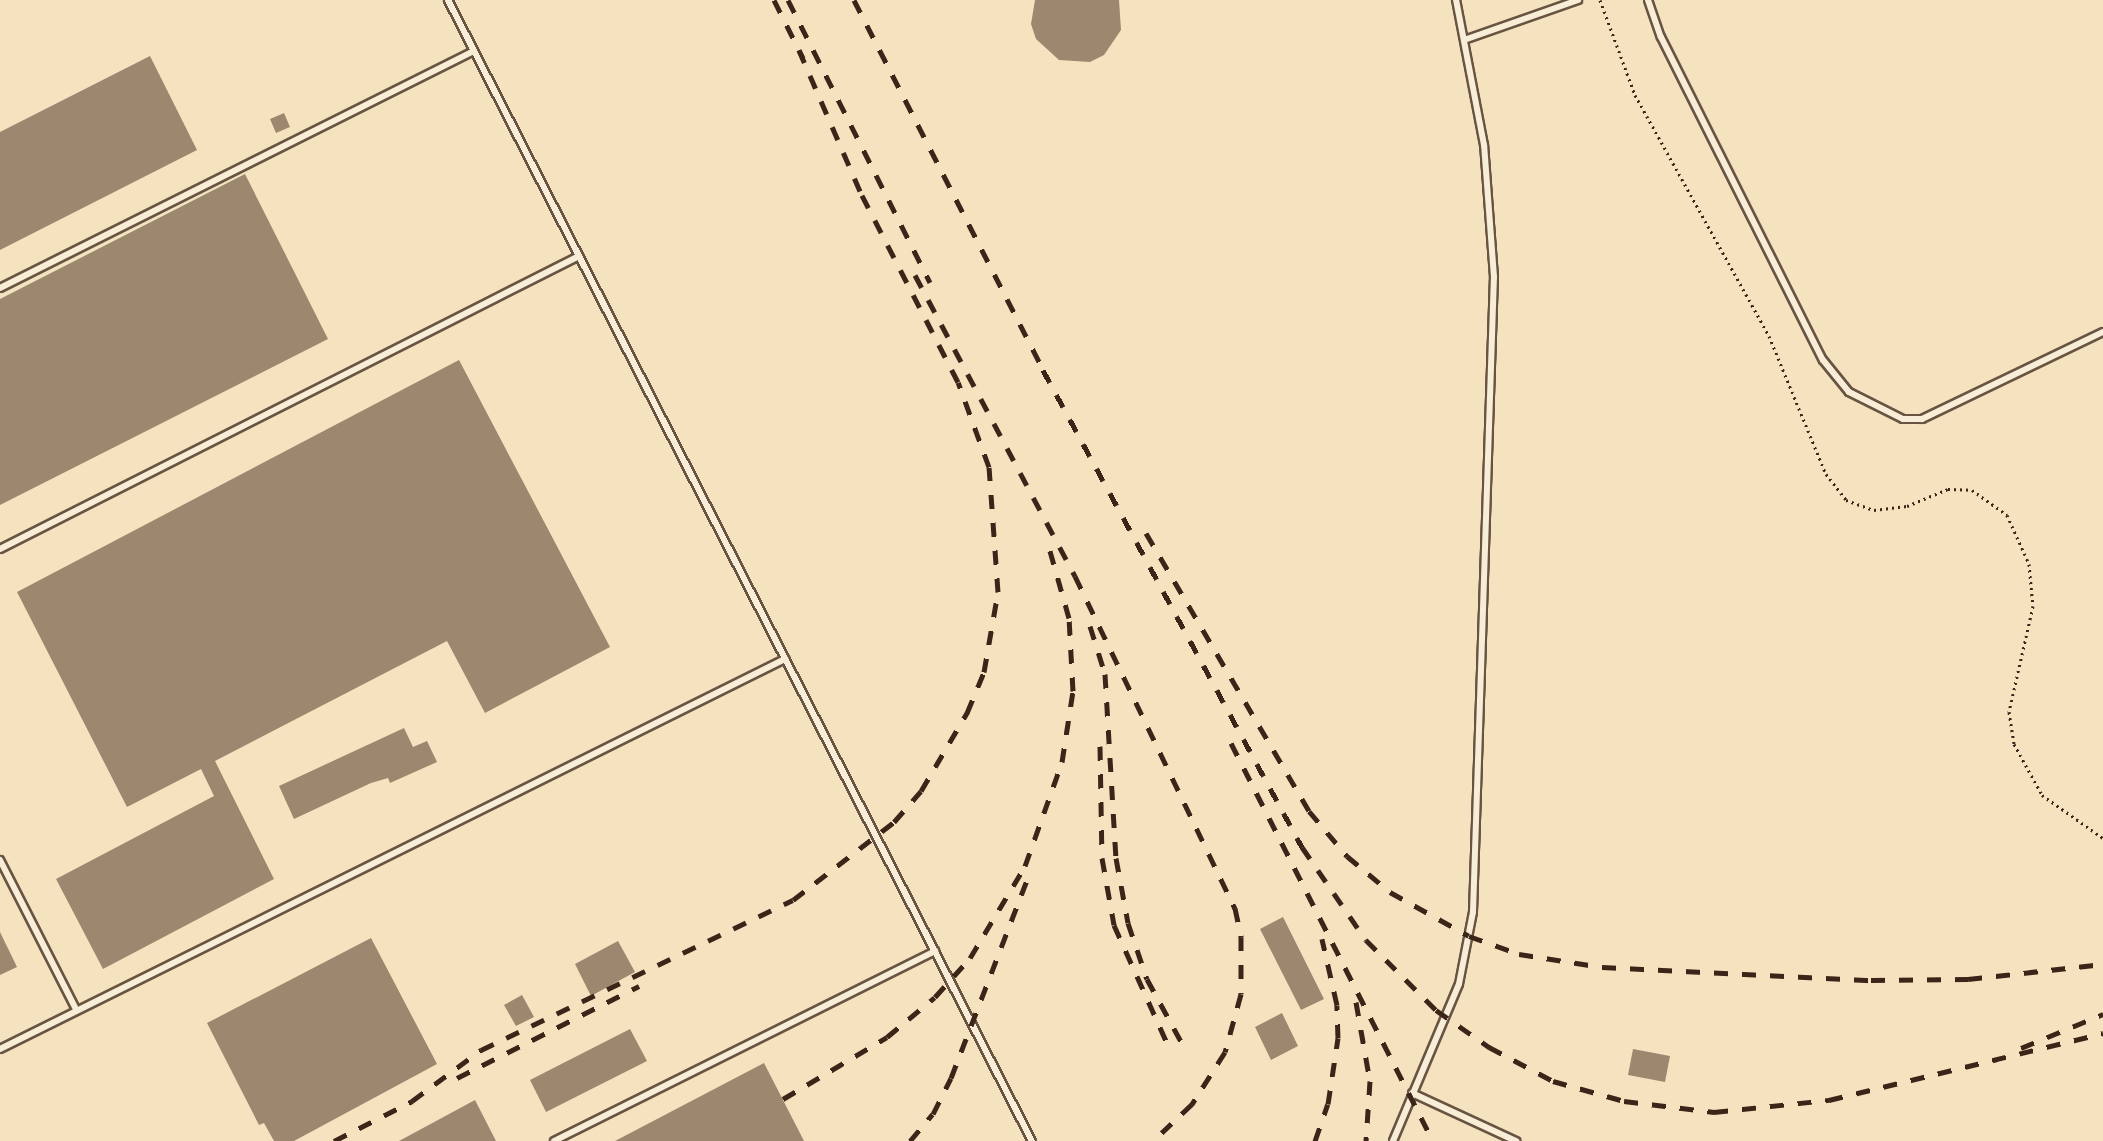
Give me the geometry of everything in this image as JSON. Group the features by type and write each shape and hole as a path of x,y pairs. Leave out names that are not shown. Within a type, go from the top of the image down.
{"lane":[{"path":"448,0 1032,1141"},
{"path":"1393,1141 1459,984 1473,912 1494,277 1484,145 1456,0"},
{"path":"1464,40 1578,0"},
{"path":"1648,0 1661,37 1823,360 1849,392 1903,419 1922,419 2103,332"},
{"path":"0,288 474,51"},
{"path":"0,549 579,256"},
{"path":"0,1049 785,659"},
{"path":"0,860 76,1009"},
{"path":"554,1141 935,951"},
{"path":"1412,1093 1516,1141"}],"path":[{"path":"1600,0 1635,95 1769,336 1826,474 1846,500 1874,510 1907,506 1948,489 1972,490 2007,515 2029,564 2033,606 2009,712 2014,744 2042,795 2103,838"}],"building":[{"path":"1035,0 1119,0 1121,30 1104,55 1090,62 1059,60 1036,39 1031,24"},
{"path":"150,56 197,150 0,250 0,132"},
{"path":"284,113 290,127 276,133 270,119"},
{"path":"245,174 328,339 0,505 0,299"},
{"path":"459,360 610,647 485,713 447,641 215,761 274,879 103,969 56,879 214,796 201,769 127,807 17,592"},
{"path":"404,728 413,747 427,741 437,762 390,783 388,778 371,783 294,819 279,786"},
{"path":"1283,917 1324,999 1301,1010 1260,929"},
{"path":"0,932 17,967 0,975"},
{"path":"371,938 437,1064 294,1141 274,1141 264,1123 259,1125 207,1023"},
{"path":"618,941 635,972 591,996 575,964"},
{"path":"522,995 534,1017 516,1026 504,1005"},
{"path":"1282,1013 1298,1046 1271,1060 1255,1027"},
{"path":"630,1029 647,1061 546,1112 530,1080"},
{"path":"1633,1049 1670,1056 1665,1082 1628,1075"},
{"path":"764,1063 804,1141 615,1141"},
{"path":"475,1100 496,1141 399,1141"}],"railway":[{"path":"774,0 803,58"},
{"path":"788,0 930,282"},
{"path":"854,0 1043,370 1302,847 1366,940 1436,1010 1489,1047 1553,1081 1624,1101 1714,1112 1829,1100 2103,1033"},
{"path":"334,1141 412,1101 481,1050 793,900 894,822 921,791 967,713 984,672 998,592 989,467 958,382 860,191 799,50"},
{"path":"915,275 1075,576 1235,908 1241,937 1241,994 1225,1052 1192,1104 1153,1141"},
{"path":"1146,533 1309,811 1347,856 1390,892 1469,936 1519,954 1602,967 1871,980 1968,979 2103,964"},
{"path":"783,1099 887,1037 935,997 970,958 1025,866 1062,762 1073,691 1069,618 1048,544"},
{"path":"1090,626 1105,674 1116,858 1128,923 1147,979 1184,1047"},
{"path":"1231,743 1433,1141"},
{"path":"1100,746 1102,858 1114,925 1171,1052"},
{"path":"910,1141 933,1114 951,1078 1029,875"},
{"path":"1315,1141 1328,1104 1338,1038 1337,1005 1322,939"},
{"path":"457,1078 639,986"},
{"path":"1356,1002 1370,1081 1366,1141"},
{"path":"2021,1048 2103,1014"}]}
